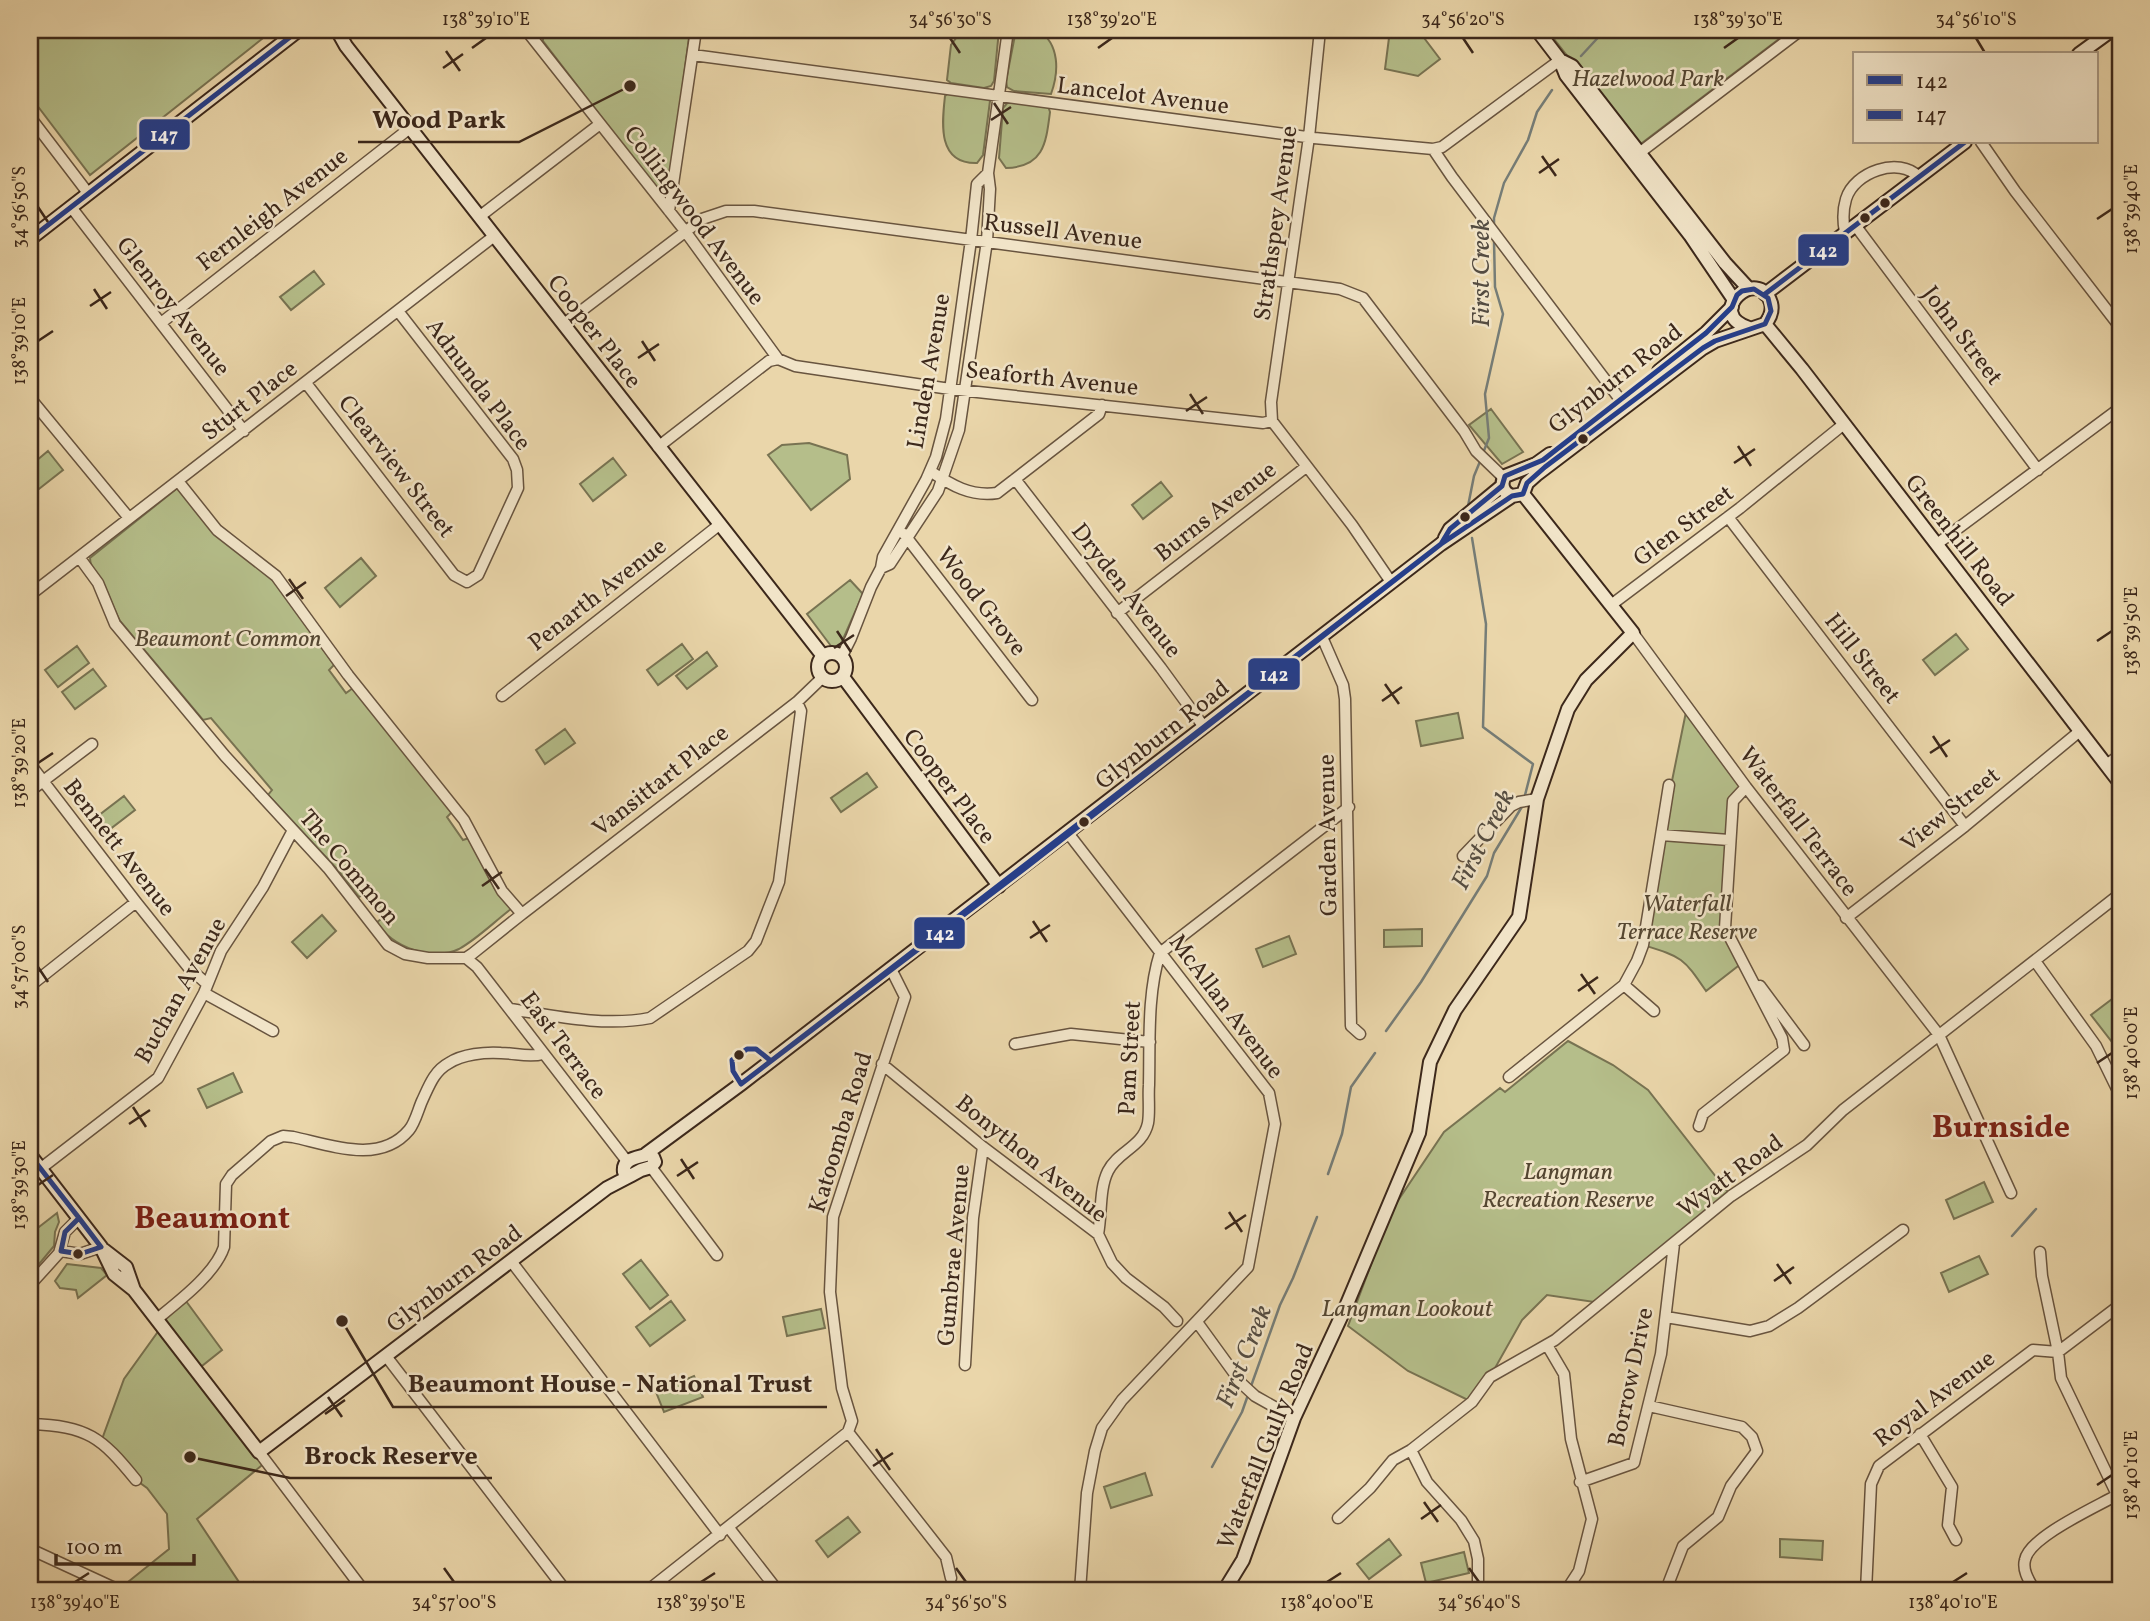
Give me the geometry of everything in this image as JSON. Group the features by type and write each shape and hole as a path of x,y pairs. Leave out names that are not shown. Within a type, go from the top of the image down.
{"street":[{"path":"30,239 299,30"},
{"name":"Cooper Place","path":"337,30 346,46 493,237 823,656"},
{"path":"669,211 696,30"},
{"name":"Linden Avenue","path":"881,568 890,565 943,480 959,430 987,241 990,189 988,173 1008,30"},
{"name":"Strathspey Avenue","path":"1272,422 1271,402 1309,137 1320,30"},
{"path":"1537,30 1560,60 1566,75 1636,156 1725,263 1749,289 1765,294 1771,307 1765,324 1749,328 1734,318 1733,303 1721,278 1636,156"},
{"path":"1636,156 1801,30"},
{"path":"2083,52 2112,30"},
{"name":"Collingwood Avenue","path":"531,32 685,231 778,359"},
{"name":"Lancelot Avenue","path":"693,55 1309,137 1433,149"},
{"path":"1560,60 1442,147 1433,149 1623,403"},
{"path":"30,117 88,193"},
{"path":"479,217 600,124"},
{"name":"Fernleigh Avenue","path":"160,323 410,128"},
{"path":"1765,294 1962,144"},
{"path":"1982,144 2015,191 2120,327"},
{"path":"1850,228 1844,224 1847,197 1857,183 1872,172 1894,166 1909,170 1919,177"},
{"name":"Linden Avenue","path":"842,656 881,568 883,556 930,471 946,419 971,240 976,184 988,173"},
{"name":"Glenroy Avenue","path":"71,207 244,431"},
{"name":"Russell Avenue","path":"564,324 702,219 726,211 754,211 1340,289 1363,298 1464,431 1476,451 1503,482"},
{"name":"John Street","path":"1850,228 2038,470"},
{"name":"Sturt Place","path":"30,595 493,237"},
{"path":"1733,303 1742,291 1749,289"},
{"name":"Glynburn Road","path":"260,1452 607,1188 626,1168 641,1170 674,1136 1441,544 1521,491 1706,333 1733,303"},
{"name":"Adnunda Place","path":"398,311 513,460 517,470 518,488 478,575 467,582 454,575"},
{"name":"Greenhill Road","path":"1765,324 2120,783"},
{"name":"Glynburn Road","path":"1516,471 1543,460 1709,344 1749,328"},
{"path":"658,447 769,361 778,359"},
{"name":"Seaforth Avenue","path":"778,359 795,366 950,389 1263,424 1272,422"},
{"name":"Clearview Street","path":"306,383 454,575"},
{"path":"30,398 129,518"},
{"path":"930,471 966,491 982,495 996,493 1099,414 1102,405"},
{"path":"1937,544 2120,408"},
{"path":"1272,422 1352,525 1391,583"},
{"name":"Glen Street","path":"1611,605 1728,517 1844,424"},
{"name":"Burns Avenue","path":"1117,613 1306,467"},
{"path":"1516,471 1524,475 1521,491 1505,492 1503,482 1509,473 1516,471"},
{"name":"Dryden Avenue","path":"1015,480 1204,727"},
{"path":"178,481 217,530 276,576 348,675 464,820 502,891 522,914 466,958"},
{"name":"Glynburn Road","path":"1441,544 1450,529 1503,482"},
{"name":"Waterfall Terrace","path":"1521,491 1633,633 1846,918 1939,1035 2011,1193"},
{"name":"Hill Street","path":"1728,517 1965,825"},
{"name":"Penarth Avenue","path":"502,696 719,524"},
{"name":"Wood Grove","path":"898,528 1032,700"},
{"name":"The Common","path":"79,557 98,583 115,624 225,756 328,868 388,945 405,954 428,958 466,958"},
{"name":"Waterfall Gully Road","path":"1224,1591 1244,1560 1294,1418 1347,1304 1419,1133 1430,1062 1455,1010 1519,917 1528,800 1568,709 1586,680 1633,633"},
{"name":"Garden Avenue","path":"1322,637 1343,685 1349,807 1351,1026 1360,1034"},
{"path":"832,653 842,656 847,665 843,677 833,682 822,678 818,667 823,656 832,653"},
{"name":"Cooper Place","path":"843,677 999,886"},
{"name":"Vansittart Place","path":"522,914 797,702 822,678"},
{"path":"510,1009 582,1019 650,1018 748,951 763,925 779,882 801,711 797,702"},
{"name":"View Street","path":"1846,918 2080,731"},
{"path":"30,791 92,744"},
{"path":"2106,765 2120,755"},
{"name":"Bennett Avenue","path":"30,764 205,988 273,1031"},
{"path":"1509,1077 1624,985 1643,945 1668,785"},
{"path":"1699,1126 1703,1114 1784,1050 1782,1038 1725,928 1733,801 1746,787"},
{"path":"1463,856 1511,806 1528,800"},
{"path":"1160,953 1349,807"},
{"name":"Buchan Avenue","path":"40,1169 158,1078 222,951 263,887 293,830"},
{"name":"McAllan Avenue","path":"1068,833 1269,1093 1275,1124 1248,1267 1122,1400 1102,1428 1087,1493 1080,1591"},
{"path":"1661,835 1729,840"},
{"name":"Wyatt Road","path":"1338,1518 1370,1488 1393,1460 1411,1450 1472,1402 1490,1377 1547,1345 1731,1196 1807,1145 1843,1110 2120,894"},
{"path":"30,986 136,902"},
{"name":"Pam Street","path":"1098,1234 1107,1172 1115,1161 1143,1136 1148,1123 1155,969 1160,953"},
{"name":"East Terrace","path":"466,958 477,967 510,1009 626,1168"},
{"path":"2035,961 2096,1046 2120,1095"},
{"path":"1742,963 1804,1045"},
{"name":"Katoomba Road","path":"848,1432 852,1421 842,1388 830,1292 834,1217 905,997 891,969"},
{"path":"1624,985 1654,1011"},
{"path":"1015,1044 1071,1034 1150,1042"},
{"path":"157,1319 183,1297 221,1256 224,1247 226,1184 232,1175 271,1141 283,1136 293,1137 354,1150 373,1150 394,1144 410,1129 439,1069 452,1061 470,1055 544,1054"},
{"name":"Bonython Avenue","path":"882,1063 983,1147 1098,1234 1112,1264 1177,1321"},
{"name":"Gumbrae Avenue","path":"965,1365 973,1218 983,1147"},
{"path":"30,1155 101,1247 114,1275 134,1290 157,1319 364,1591"},
{"path":"651,1161 717,1255"},
{"path":"30,1285 61,1251 65,1232 79,1218"},
{"path":"1666,1317 1749,1331 1769,1326 1798,1308 1903,1230"},
{"name":"Borrow Drive","path":"1580,1482 1634,1463 1661,1354 1674,1244"},
{"path":"61,1251 80,1254 101,1247"},
{"path":"2035,1591 2024,1569 2027,1553 2041,1540 2119,1497 2061,1378 2040,1252"},
{"path":"511,1261 725,1532 778,1591"},
{"path":"2058,1352 2120,1305"},
{"path":"1197,1322 1242,1384 1255,1396 1294,1418"},
{"path":"1547,1345 1564,1374 1570,1439 1592,1518 1579,1571 1566,1591"},
{"name":"Royal Avenue","path":"1866,1591 1871,1484 1880,1466 2033,1350 2058,1352"},
{"path":"386,1356 566,1591"},
{"path":"1649,1406 1742,1427 1752,1437 1757,1451 1731,1486 1718,1517 1683,1546 1669,1582"},
{"path":"233,1418 244,1423 256,1437 282,1435"},
{"path":"30,1424 86,1432 109,1447 136,1480"},
{"path":"647,1591 725,1532 848,1432 946,1557 951,1578"},
{"path":"1920,1434 1952,1487 1948,1525 1956,1540"},
{"path":"1411,1450 1427,1482 1470,1532 1477,1550 1478,1591"},
{"path":"30,1549 121,1591"}],"green space":[{"path":"30,30 272,31 90,175 30,96"},
{"path":"546,30 690,30 669,191 659,192 543,41 543,33"},
{"path":"962,30 999,30 994,81 991,86 984,88 947,80 951,45"},
{"path":"1016,30 1038,30 1050,43 1056,59 1051,94 1014,91 1007,87"},
{"path":"1390,30 1418,30 1440,59 1418,76 1385,69"},
{"name":"Hazelwood Park","path":"1547,30 1791,30 1638,146"},
{"path":"948,93 986,98 990,101 983,155 977,163 964,162 955,157 945,140 943,118 945,96"},
{"path":"1009,101 1048,106 1050,112 1047,134 1036,158 1019,167 1006,168 999,158 1003,108"},
{"path":"314,271 324,284 291,310 280,297"},
{"path":"1491,409 1523,452 1502,464 1469,425"},
{"path":"809,443 847,455 850,479 811,510 768,455 782,445"},
{"path":"48,451 63,470 30,496 30,466"},
{"path":"613,458 626,475 593,501 580,484"},
{"path":"1161,482 1172,496 1143,519 1132,505"},
{"name":"Beaumont Common","path":"180,486 215,534 266,573 283,591 334,665 329,670 346,693 353,688 452,812 447,817 463,840 469,838 495,889 511,909 466,945 449,953 425,953 402,945 383,931 377,922 384,917 366,893 359,897 337,869 268,795 272,790 211,718 203,720 120,621 90,558"},
{"path":"361,558 376,576 340,607 325,588"},
{"path":"850,580 863,594 840,646 834,650 807,614"},
{"path":"1956,634 1968,649 1935,675 1923,660"},
{"path":"682,644 693,659 658,685 647,670"},
{"path":"77,646 89,663 58,687 45,670"},
{"path":"707,652 717,666 687,689 676,676"},
{"path":"93,669 106,686 75,709 62,692"},
{"name":"Waterfall Terrace Reserve","path":"1687,707 1746,787 1733,802 1725,928 1742,963 1706,991 1692,971 1680,960 1666,952 1643,945 1661,835"},
{"path":"1458,713 1463,738 1421,746 1416,721"},
{"path":"565,729 575,743 545,764 536,750"},
{"path":"867,773 877,787 841,812 831,798"},
{"path":"124,796 135,810 105,833 94,819"},
{"path":"322,915 336,931 307,958 292,942"},
{"path":"1422,929 1422,946 1384,947 1384,930"},
{"path":"1289,936 1296,954 1263,967 1256,949"},
{"path":"2120,993 2120,1035 2112,1042 2091,1015"},
{"name":"Langman Recreation Reserve","path":"1568,1041 1613,1065 1648,1090 1731,1196 1601,1303 1547,1295 1522,1320 1490,1377 1472,1402 1408,1371 1348,1326 1391,1211 1444,1132 1500,1088 1505,1092"},
{"path":"233,1073 242,1092 207,1108 198,1089"},
{"path":"1984,1182 1993,1202 1954,1219 1946,1200"},
{"path":"57,1213 59,1222 54,1246 30,1275 30,1234"},
{"path":"1979,1256 1988,1274 1949,1292 1941,1273"},
{"path":"641,1260 668,1295 650,1309 623,1274"},
{"path":"67,1264 101,1268 107,1275 78,1298 76,1290 60,1288 55,1281"},
{"path":"183,1297 222,1350 197,1370 267,1461 197,1519 241,1585 253,1582 256,1591 118,1590 169,1549 167,1514 147,1488 136,1480 101,1442 124,1379 162,1326 157,1319"},
{"path":"671,1301 685,1320 650,1346 636,1327"},
{"path":"821,1309 825,1328 787,1336 783,1317"},
{"path":"694,1376 703,1397 664,1412 656,1392"},
{"path":"1145,1473 1152,1495 1111,1508 1104,1487"},
{"path":"848,1517 860,1532 828,1557 816,1541"},
{"path":"1389,1539 1401,1555 1369,1579 1357,1564"},
{"path":"1780,1539 1823,1541 1822,1560 1780,1557"},
{"path":"1464,1552 1469,1573 1426,1583 1421,1563"}],"waterway":[{"name":"First Creek","path":"1581,56 1605,30"},
{"name":"First Creek","path":"1494,226 1504,183 1528,140 1537,112 1552,90"},
{"name":"First Creek","path":"1483,453 1489,438 1485,394 1503,314 1495,287 1494,240"},
{"name":"First Creek","path":"1468,506 1474,476 1481,459"},
{"name":"First Creek","path":"1472,538 1486,624 1483,727 1533,764 1524,799"},
{"name":"First Creek","path":"1386,1031 1421,982 1487,876 1494,853 1523,805"},
{"name":"First Creek","path":"1328,1174 1342,1134 1351,1087 1375,1053"},
{"path":"2012,1236 2036,1209"},
{"name":"First Creek","path":"1250,1389 1280,1305 1317,1217"},
{"name":"First Creek","path":"1212,1467 1242,1412 1248,1395"}],"transit line":[{"name":"147","path":"30,239 299,30"},
{"name":"142","path":"1765,294 1962,144"},
{"name":"142","path":"1754,289 1768,298 1771,311 1765,324 1715,341 1703,348 1545,467 1527,483 1523,494 1512,496 1441,544 1450,529 1502,486 1505,476 1543,460 1706,333 1732,307 1737,295 1742,291 1754,289"},
{"name":"142","path":"771,1061 1024,869 1441,544"},
{"name":"142","path":"771,1061 1441,544"},
{"name":"142","path":"747,1049 756,1049 771,1061 741,1084 733,1071 732,1060 747,1049"},
{"name":"147","path":"30,1155 79,1218"},
{"name":"147","path":"79,1218 101,1247 80,1254 61,1251 65,1232 79,1218"}],"place":[{"name":"Wood Park","path":"630,86"},
{"name":"Beaumont House - National Trust","path":"342,1321"},
{"name":"Brock Reserve","path":"190,1457"}],"district":[{"name":"Burnside","path":"2001,1126"},
{"name":"Beaumont","path":"212,1217"}],"park label":[{"name":"Langman Lookout","path":"1407,1308"}]}
